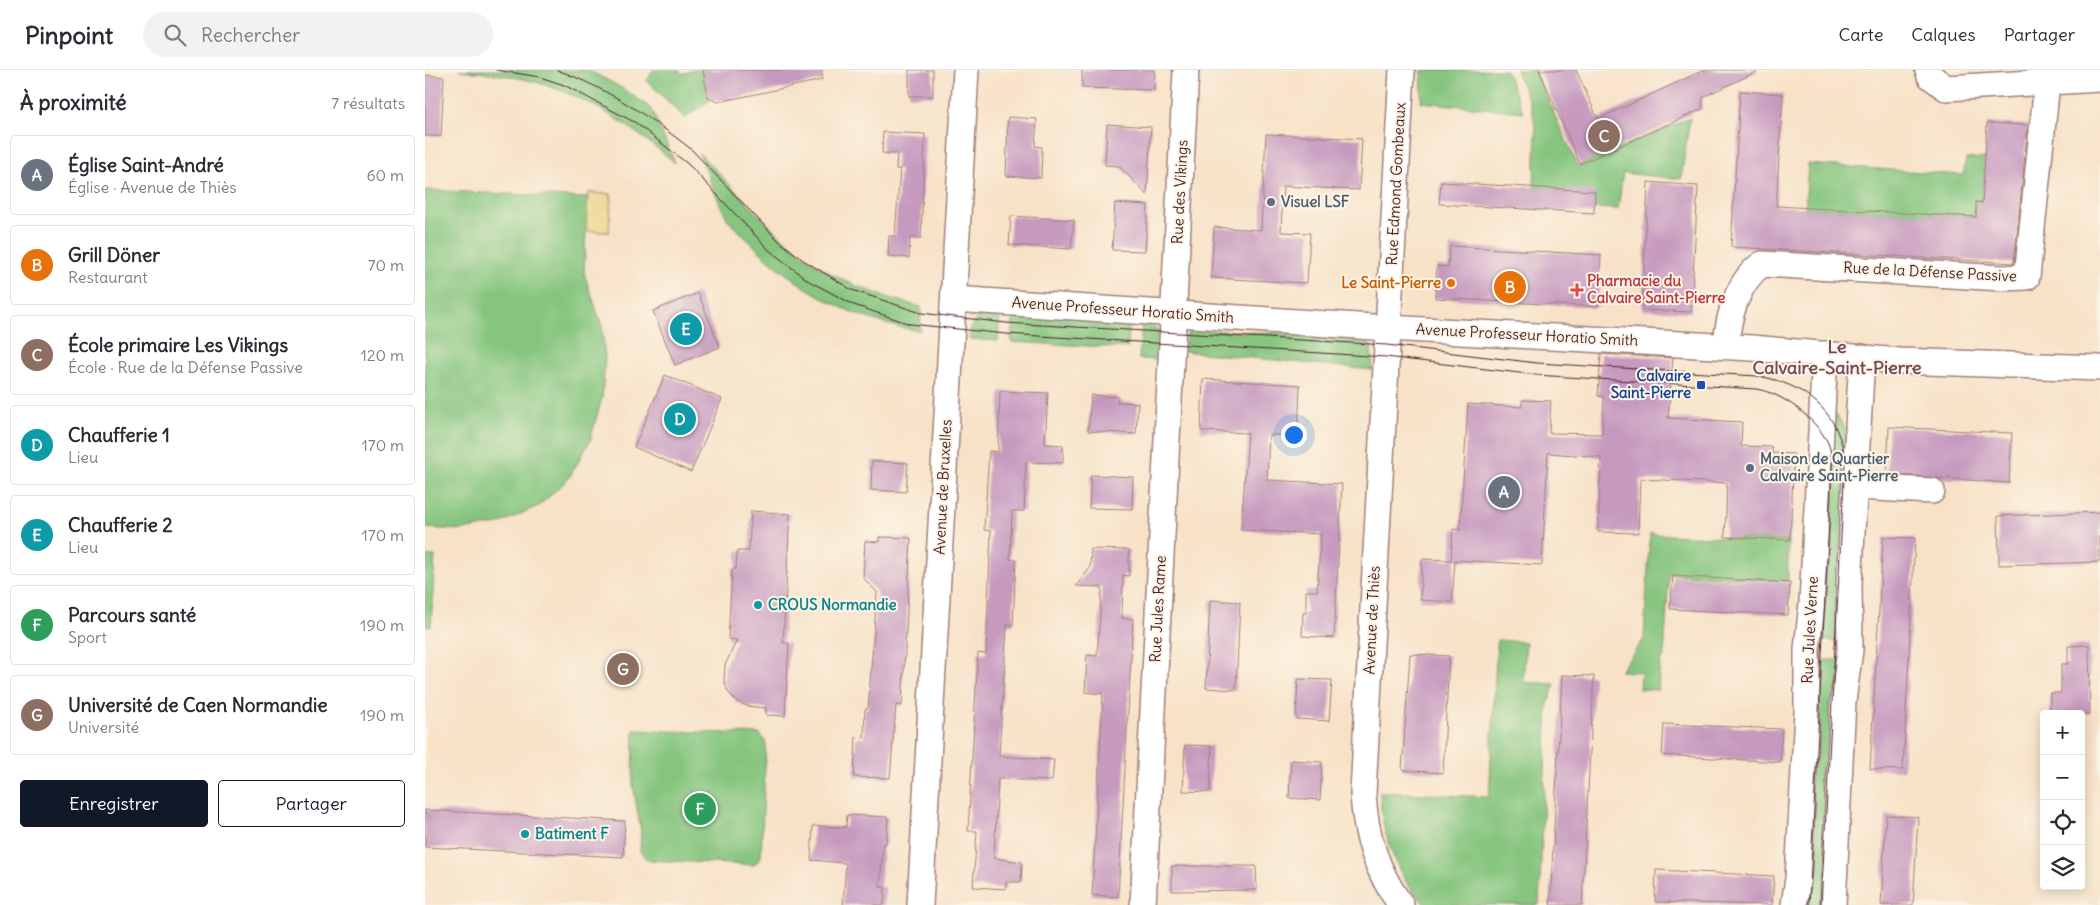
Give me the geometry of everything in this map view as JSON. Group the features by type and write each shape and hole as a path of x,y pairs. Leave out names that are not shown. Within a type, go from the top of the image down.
{"street":[{"name":"Avenue de Bruxelles","path":"920,905 966,70"},
{"name":"Rue des Vikings","path":"1174,313 1186,70"},
{"name":"Rue Edmond Gombeaux","path":"1388,328 1402,70"},
{"path":"1928,70 1930,76 1946,88 2100,79"},
{"name":"Rue de la Défense Passive","path":"1726,346 1727,326 1740,290 1751,272 1762,264 2002,278 2027,276 2047,83"},
{"name":"Avenue Professeur Horatio Smith","path":"954,299 1388,328 1726,346 2022,367 2100,368"},
{"name":"Rue Jules Rame","path":"1143,905 1174,313"},
{"name":"Avenue de Thiès","path":"1388,328 1363,793 1366,828 1375,863 1401,905"},
{"name":"Rue Jules Verne","path":"1794,905 1799,860 1807,713 1807,649 1813,602 1825,354"},
{"path":"1833,905 1843,702 1850,650 1849,584 1862,357"},
{"path":"1856,487 1932,491"}],"green space":[{"path":"459,70 588,70 622,88 651,108 675,163 623,123 565,92 515,77"},
{"path":"653,70 679,70 681,74 693,70 703,70 712,99 685,118 647,81"},
{"path":"1422,70 1506,70 1523,112 1421,102"},
{"path":"1516,70 1534,70 1578,166 1690,118 1681,179 1623,173 1618,209 1594,208 1534,188 1536,132 1532,109"},
{"path":"699,153 775,231 816,265 860,287 921,307 920,331 896,326 849,311 807,288 768,259 728,220 718,201"},
{"path":"1985,158 1982,203 1976,203 1976,217 1805,208 1808,164 1963,175 1966,159"},
{"path":"425,190 587,198 588,193 611,194 609,232 586,231 584,273 602,326 605,358 602,398 590,441 569,478 540,505 499,524 461,530 425,528"},
{"path":"1000,312 998,341 969,339 972,326 977,318 981,315"},
{"path":"1013,313 1129,320 1128,348 1011,342"},
{"path":"1142,321 1150,322 1161,333 1161,360 1139,359"},
{"path":"1192,330 1363,336 1371,347 1373,370 1183,351 1187,334"},
{"path":"1830,406 1844,426 1849,445 1845,642 1811,639"},
{"path":"1650,534 1788,541 1788,581 1669,574 1664,657 1660,662 1658,690 1640,689 1641,672 1620,671 1644,639"},
{"path":"425,556 435,556 431,626 425,626"},
{"path":"1497,640 1526,642 1523,682 1555,684 1548,703 1539,905 1426,905 1406,882 1392,853 1383,822 1380,792 1489,797"},
{"path":"1810,660 1845,660 1829,905 1799,905"},
{"path":"634,730 760,734 766,743 761,857 754,865 647,860 640,851 641,832 633,785"}],"sand":[{"path":"588,193 611,194 609,232 586,231"}],"building":[{"path":"703,70 822,70 822,80 718,102 708,97"},
{"path":"909,70 933,70 933,96 909,96"},
{"path":"1082,70 1155,70 1154,90 1082,88"},
{"path":"1539,70 1576,70 1598,119 1704,70 1760,70 1703,97 1702,109 1580,164"},
{"path":"425,75 444,77 441,136 425,136"},
{"path":"1740,91 1783,94 1776,206 1976,217 1976,202 1982,203 1987,123 2028,125 2014,263 1731,247"},
{"path":"1008,117 1037,119 1035,146 1042,147 1041,178 1006,176"},
{"path":"1107,124 1151,127 1147,195 1119,166 1105,165"},
{"path":"883,132 925,134 921,238 910,238 909,258 888,256 889,236 895,236 900,169 896,169 897,154 882,153"},
{"path":"1266,134 1362,139 1359,190 1283,186 1281,232 1310,233 1307,283 1211,278 1214,227 1261,230"},
{"path":"1441,182 1595,191 1594,213 1439,204"},
{"path":"1648,182 1698,186 1691,312 1642,310"},
{"path":"1115,203 1148,205 1145,251 1112,250"},
{"path":"1011,216 1074,220 1071,249 1009,245"},
{"path":"1450,246 1601,255 1598,307 1435,298 1437,266 1448,267"},
{"path":"698,293 720,347 675,365 653,311"},
{"path":"1601,354 1673,358 1668,418 1742,422 1741,446 1772,447 1772,453 1794,454 1790,540 1725,537 1727,483 1640,479 1638,533 1598,532 1601,457 1548,453 1542,565 1455,560 1452,602 1420,600 1422,559 1451,560 1453,529 1460,530 1468,404 1522,407 1522,400 1551,401 1549,433 1602,434 1604,397 1598,396"},
{"path":"665,375 722,399 691,472 634,447"},
{"path":"1203,379 1300,385 1298,436 1269,435 1267,480 1342,484 1334,638 1302,636 1303,613 1306,613 1306,591 1317,591 1321,534 1241,530 1248,433 1201,431"},
{"path":"1000,391 1048,393 1045,444 1063,445 1063,463 1026,462 1024,511 1012,511 1010,559 1016,560 1013,625 1007,625 999,756 1054,760 1052,781 998,779 994,858 1022,862 1021,882 1006,882 1006,889 973,887 977,831 968,831 978,653 986,654 991,531 984,530 989,451 998,452"},
{"path":"1091,395 1118,397 1117,402 1138,403 1136,434 1088,431"},
{"path":"1889,427 2012,433 2009,483 1887,474"},
{"path":"872,461 908,463 906,492 871,490"},
{"path":"1091,475 1133,477 1132,509 1089,508"},
{"name":"CROUS Normandie","path":"751,511 790,514 783,643 789,643 785,716 766,715 766,708 747,706 737,702 728,692 724,680 725,665 737,640 728,639 732,569 736,569 737,551 749,551"},
{"path":"2100,512 2100,562 1999,565 1998,516"},
{"path":"879,537 911,538 902,706 896,705 890,778 854,777 856,737 864,738 865,709 868,709 877,592 863,578 865,541 879,542"},
{"path":"1883,537 1915,538 1903,770 1870,769"},
{"path":"1091,549 1129,550 1129,576 1123,575 1122,618 1133,619 1118,897 1092,895 1103,694 1085,692 1087,655 1097,656 1102,587 1076,586 1090,568"},
{"path":"1673,576 1790,583 1788,615 1670,609"},
{"path":"1210,600 1240,602 1236,690 1206,688"},
{"path":"2089,645 2090,714 2085,714 2085,710 2050,710 2050,693 2061,693 2061,664 2068,664 2068,646"},
{"path":"1410,654 1449,656 1443,773 1402,770"},
{"path":"1562,675 1594,676 1582,905 1550,905"},
{"path":"1298,679 1332,680 1329,721 1296,719"},
{"path":"1664,724 1782,729 1780,762 1662,755"},
{"path":"1185,745 1212,746 1210,792 1183,791"},
{"path":"1291,760 1322,762 1320,800 1289,798"},
{"name":"Batiment F","path":"425,810 625,821 623,857 425,847"},
{"path":"847,815 888,817 886,844 883,844 880,887 885,887 884,905 843,905 846,863 811,860 813,826 846,827"},
{"path":"1886,815 1918,817 1913,905 1881,905"},
{"path":"1172,866 1256,866 1257,890 1172,891"},
{"path":"1656,870 1774,876 1772,905 1655,902"}],"tram line":[{"path":"496,70 540,77 564,85 636,123 689,165 769,250 809,281 854,305 910,324 1006,334 1386,357 1536,375 1756,389 1766,391 1798,408 1823,434 1829,445 1832,462 1809,905"},
{"path":"557,70 611,94 691,149 778,240 803,260 852,290 921,313 1006,323 1387,345 1537,363 1757,376 1783,383 1807,395 1826,413 1833,424 1841,442 1845,463 1821,905"}],"place":[{"name":"École primaire Les Vikings","path":"1604,136"},
{"name":"Visuel LSF","path":"1271,202"},
{"name":"Le Saint-Pierre","path":"1451,283"},
{"name":"Grill Döner","path":"1510,287"},
{"name":"Pharmacie du Calvaire Saint-Pierre","path":"1577,290"},
{"name":"Chaufferie 2","path":"686,329"},
{"name":"Calvaire Saint-Pierre","path":"1701,385"},
{"name":"Chaufferie 1","path":"680,419"},
{"name":"Maison de Quartier Calvaire Saint-Pierre","path":"1750,468"},
{"name":"Église Saint-André","path":"1504,492"},
{"name":"CROUS Normandie","path":"758,605"},
{"name":"Université de Caen Normandie","path":"623,669"},
{"name":"Parcours santé","path":"700,809"},
{"name":"Batiment F","path":"525,834"}],"district":[{"name":"Le Calvaire-Saint-Pierre","path":"1837,357"}]}
